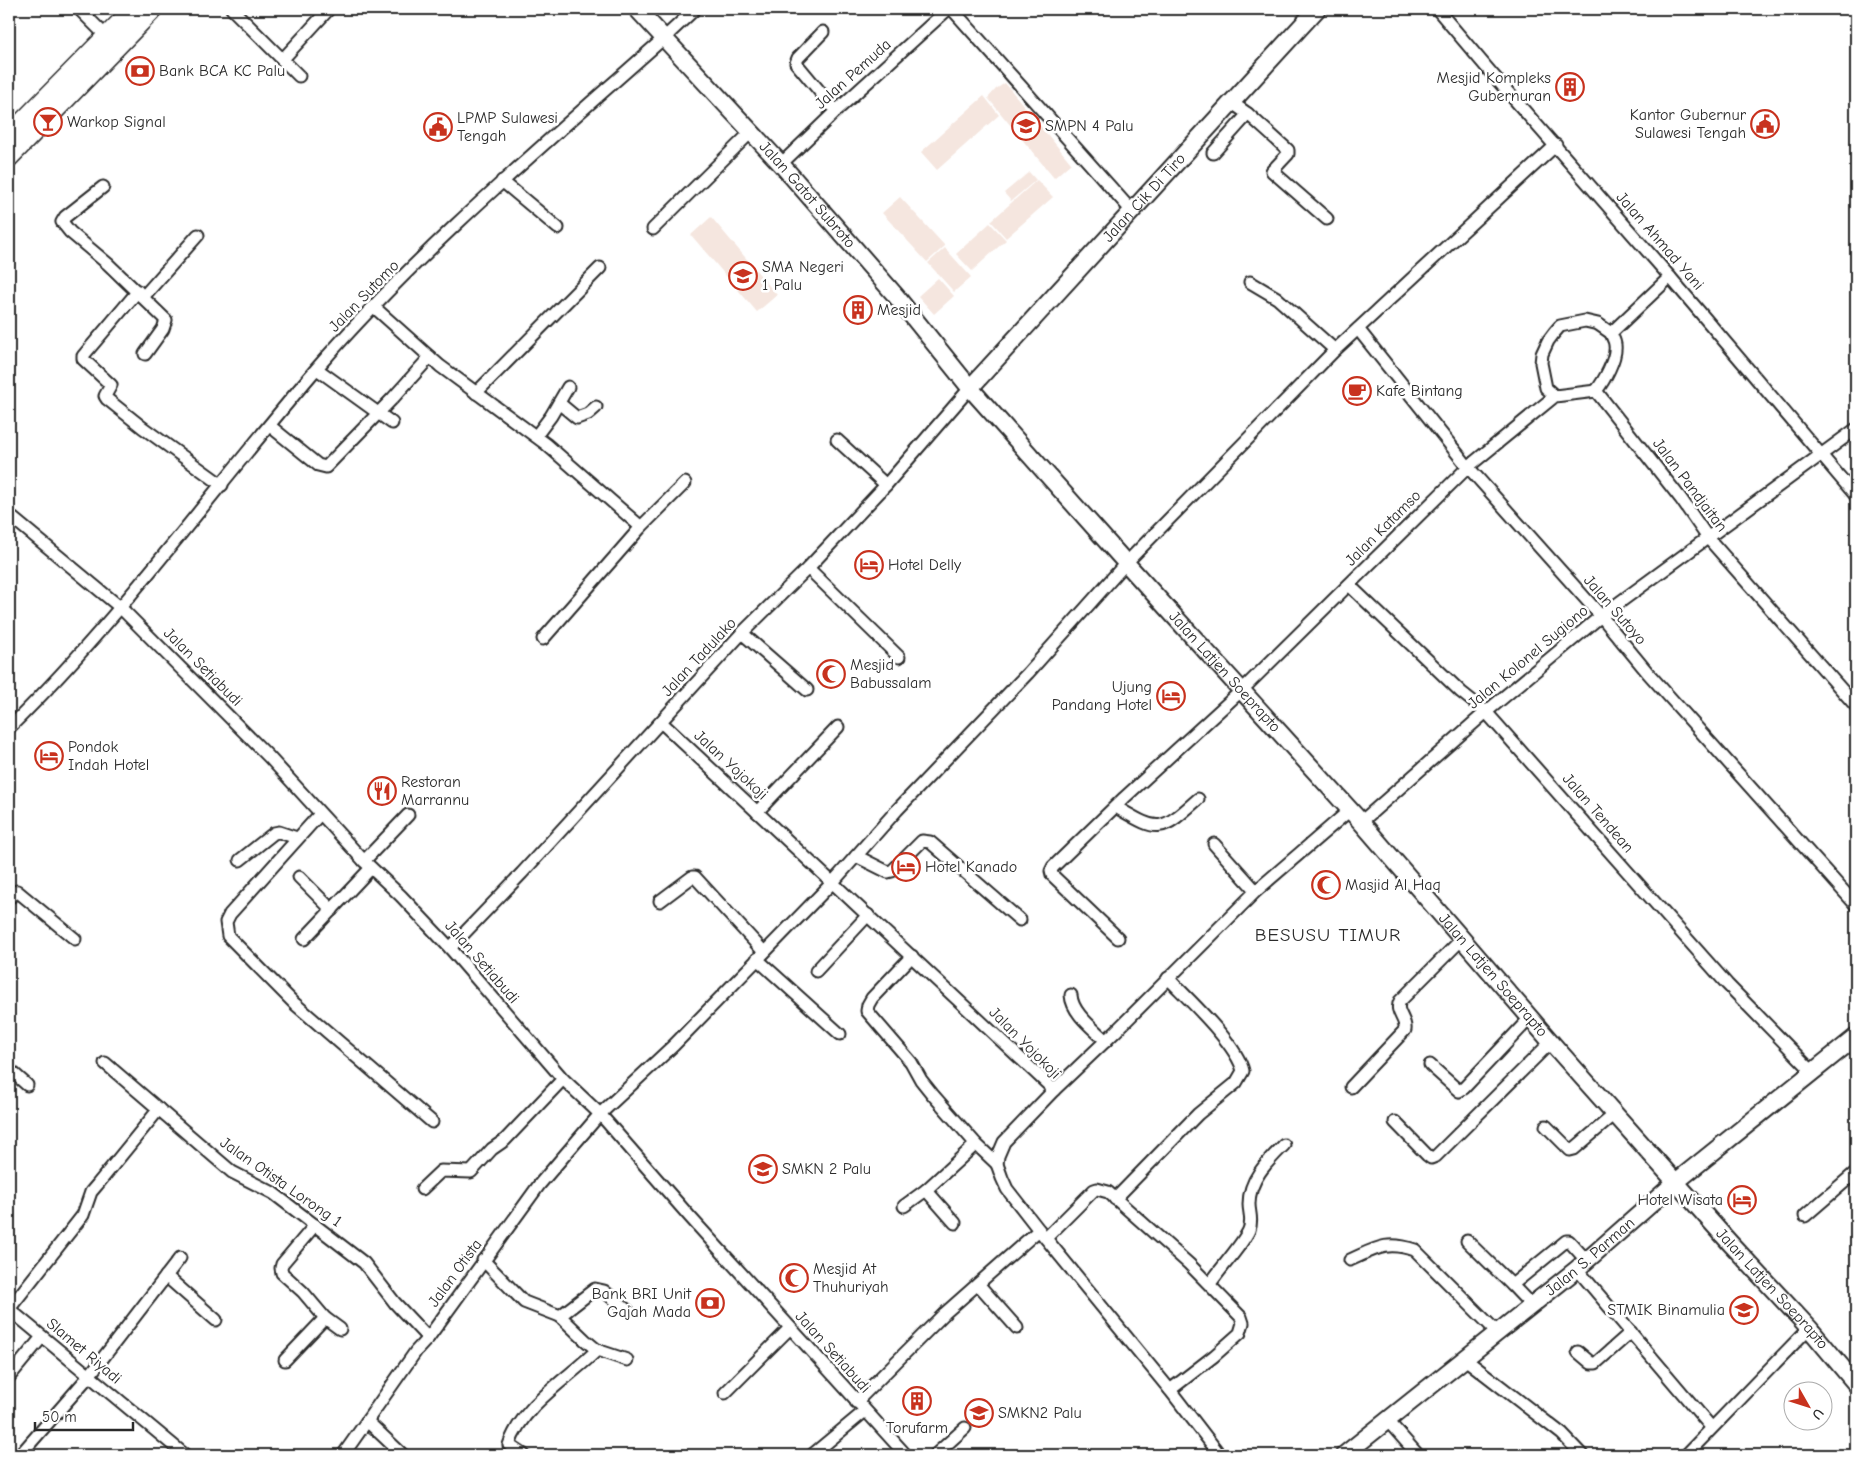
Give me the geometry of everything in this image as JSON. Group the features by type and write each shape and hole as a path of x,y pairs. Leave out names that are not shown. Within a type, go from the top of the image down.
{"main road":[{"path":"9,136 134,9"},
{"path":"9,157 153,9"}],"street":[{"path":"79,9 106,36"},
{"path":"232,9 299,76"},
{"path":"282,60 330,9"},
{"name":"Jalan Gatot Subroto","path":"637,9 781,164 902,303 970,388"},
{"name":"Jalan Sutomo","path":"9,728 121,608 317,368 374,307 460,220 695,9"},
{"path":"950,9 1131,210"},
{"name":"Jalan Pemuda","path":"781,164 836,111 950,9"},
{"name":"Jalan Cik Di Tiro","path":"970,388 1317,9"},
{"name":"Jalan Ahmad Yani","path":"1437,9 1670,277 1820,456 1856,496"},
{"path":"823,32 797,59 796,63 836,111"},
{"path":"1231,102 1248,114 1288,150 1288,154 1272,171 1328,219"},
{"path":"1213,154 1248,114"},
{"path":"653,229 751,132"},
{"name":"Jalan Otista","path":"343,1455 416,1351 428,1338 539,1185 600,1114 674,1045 833,882 897,810 1028,673 1126,563 1335,350 1556,146"},
{"path":"502,182 558,228"},
{"path":"103,187 65,217 62,222 82,243 140,294 166,321 163,329 145,354"},
{"path":"198,235 84,354 83,359 111,385 105,396 106,399 222,485"},
{"path":"476,393 600,268"},
{"path":"1611,333 1670,277"},
{"path":"1250,282 1277,298 1335,350"},
{"path":"374,307 430,357 536,436 641,527"},
{"path":"1585,321 1598,324 1611,333 1616,346 1602,384 1596,391 1555,396 1546,388 1541,364 1542,354 1548,341 1560,326 1585,321"},
{"name":"Jalan Sutoyo","path":"1358,328 1468,467 1601,616 1648,673 1856,906"},
{"path":"270,426 324,468 430,357"},
{"path":"317,368 392,423"},
{"path":"536,436 568,387"},
{"name":"Jalan Tadulako","path":"450,948 522,873 742,633 808,568 886,485 970,388"},
{"name":"Jalan Latjen Soeprapto","path":"970,388 1355,816 1551,1042 1730,1243 1809,1328 1856,1384"},
{"name":"Jalan Pandjaitan","path":"1596,391 1682,499 1708,538 1856,706"},
{"name":"Jalan Katamso","path":"1118,938 1051,871 1124,798 1242,690 1468,467 1555,396"},
{"path":"559,403 577,418 588,414 596,407"},
{"name":"Jalan Kolonel Sugiono","path":"1054,1090 1256,892 1486,712 1601,616 1856,429"},
{"path":"837,440 886,485"},
{"path":"543,639 641,527 685,483"},
{"name":"Jalan Setiabudi","path":"9,515 121,608 269,757 320,814 450,948 563,1079 600,1114 790,1328 906,1455"},
{"path":"808,568 899,658"},
{"name":"Jalan Tendean","path":"1349,585 1461,692 1486,712 1727,984 1813,1072"},
{"path":"742,633 807,690"},
{"name":"Jalan Yojokoji","path":"661,722 1054,1090 1004,1142 999,1149 998,1164"},
{"path":"757,812 838,727"},
{"path":"1116,807 1143,822 1159,827 1170,822 1198,799"},
{"path":"320,814 230,914 226,922 228,936 295,1004 432,1122"},
{"path":"304,939 332,910 408,815"},
{"path":"240,860 274,833 280,832 297,838"},
{"path":"856,856 888,872 892,871 925,840 930,842 1020,920"},
{"path":"1214,844 1256,892"},
{"path":"299,877 332,910"},
{"path":"660,901 692,877 695,878 760,956 840,1034"},
{"path":"9,898 17,891 75,939"},
{"path":"816,971 868,915"},
{"path":"1351,1088 1405,1030 1406,1026 1398,1010 1400,1001 1462,940"},
{"path":"912,956 872,998 868,1004 867,1011 911,1062 921,1080 933,1095 976,1144 998,1164 1008,1189 1042,1234 1170,1390 1220,1455"},
{"path":"1115,1199 1198,1114 1236,1083 1243,1071 1240,1061 1226,1040 1168,978"},
{"path":"1071,995 1071,1002 1076,1010 1106,1041"},
{"path":"1430,1065 1460,1091 1530,1018"},
{"name":"Jalan S. Parman","path":"1344,1455 1532,1306 1677,1182 1856,1037"},
{"path":"1395,1122 1427,1155 1431,1158 1436,1156 1551,1042"},
{"name":"Jalan Otista Lorong 1","path":"105,1063 232,1172 262,1186 364,1263 395,1303 428,1338"},
{"path":"9,1069 27,1085"},
{"path":"422,1190 442,1171 463,1173 474,1170 492,1149 505,1140 563,1079"},
{"path":"9,1309 82,1215 91,1192 96,1185 159,1108"},
{"path":"1546,1126 1570,1150 1574,1149 1615,1114"},
{"path":"904,1206 926,1190 976,1144"},
{"path":"1210,1284 1248,1232 1252,1218 1249,1204 1251,1191 1258,1174 1284,1145"},
{"path":"1805,1216 1856,1172"},
{"path":"812,1455 861,1406 945,1313 978,1284 1097,1189 1108,1192 1210,1284 1241,1317 1240,1333 1170,1390"},
{"path":"926,1190 956,1223"},
{"path":"315,1225 282,1264 282,1273 303,1292 325,1318 340,1329"},
{"path":"1467,1241 1532,1306"},
{"path":"1512,1285 1566,1241 1569,1241 1582,1265 1630,1332 1712,1427"},
{"path":"1350,1260 1385,1245 1415,1250 1498,1333"},
{"path":"20,1455 89,1376 180,1258"},
{"path":"483,1260 524,1302 540,1310 560,1316 597,1350 627,1360"},
{"path":"166,1276 216,1320"},
{"path":"978,1284 1017,1328"},
{"path":"560,1316 596,1289 604,1291 628,1311"},
{"name":"Slamet Riyadi","path":"9,1309 185,1455"},
{"path":"285,1360 325,1318"},
{"path":"725,1393 790,1328"},
{"path":"1686,1455 1809,1328"},
{"path":"1578,1352 1591,1363 1596,1363 1630,1332"},
{"path":"9,1377 42,1337"},
{"path":"524,1455 509,1445 511,1436 537,1403 597,1350"},
{"path":"1465,1359 1562,1434 1582,1455"},
{"path":"367,1420 403,1455"},
{"path":"1388,1421 1418,1455"},
{"path":"934,1455 965,1428"}],"shaded area":[{"name":"SMPN 4 Palu","path":"1005,83 1071,163 1054,178 988,98"},
{"name":"SMPN 4 Palu","path":"984,96 999,115 937,170 921,152"},
{"name":"SMPN 4 Palu","path":"1029,172 1036,180 1011,201 1004,193"},
{"name":"SMPN 4 Palu","path":"1037,180 1053,197 1006,238 991,221"},
{"path":"900,197 945,246 927,262 882,213"},
{"name":"SMA Negeri 1 Palu","path":"711,217 777,295 757,312 691,235"},
{"path":"990,223 1006,240 972,271 956,254"},
{"path":"945,248 971,277 954,292 928,263"},
{"path":"938,278 954,296 934,314 918,296"}],"place":[{"name":"Bank BCA KC Palu","path":"140,71"},
{"name":"Mesjid Kompleks Gubernuran","path":"1570,87"},
{"name":"Warkop Signal","path":"48,122"},
{"name":"Kantor Gubernur Sulawesi Tengah","path":"1765,124"},
{"name":"SMPN 4 Palu","path":"1026,126"},
{"name":"LPMP Sulawesi Tengah","path":"438,127"},
{"name":"SMA Negeri 1 Palu","path":"743,276"},
{"name":"Mesjid","path":"858,310"},
{"name":"Kafe Bintang","path":"1357,391"},
{"name":"Hotel Delly","path":"869,565"},
{"name":"Mesjid Babussalam","path":"831,674"},
{"name":"Ujung Pandang Hotel","path":"1171,696"},
{"name":"Pondok Indah Hotel","path":"49,756"},
{"name":"Restoran Marrannu","path":"382,791"},
{"name":"Hotel Kanado","path":"906,867"},
{"name":"Masjid Al Haq","path":"1326,885"},
{"name":"SMKN 2 Palu","path":"763,1169"},
{"name":"Hotel Wisata","path":"1742,1200"},
{"name":"Mesjid At Thuhuriyah","path":"794,1278"},
{"name":"Bank BRI Unit Gajah Mada","path":"710,1303"},
{"name":"STMIK Binamulia","path":"1744,1310"},
{"name":"Torufarm","path":"917,1401"},
{"name":"SMKN2 Palu","path":"979,1413"}],"district":[{"name":"BESUSU TIMUR","path":"1328,935"}]}
